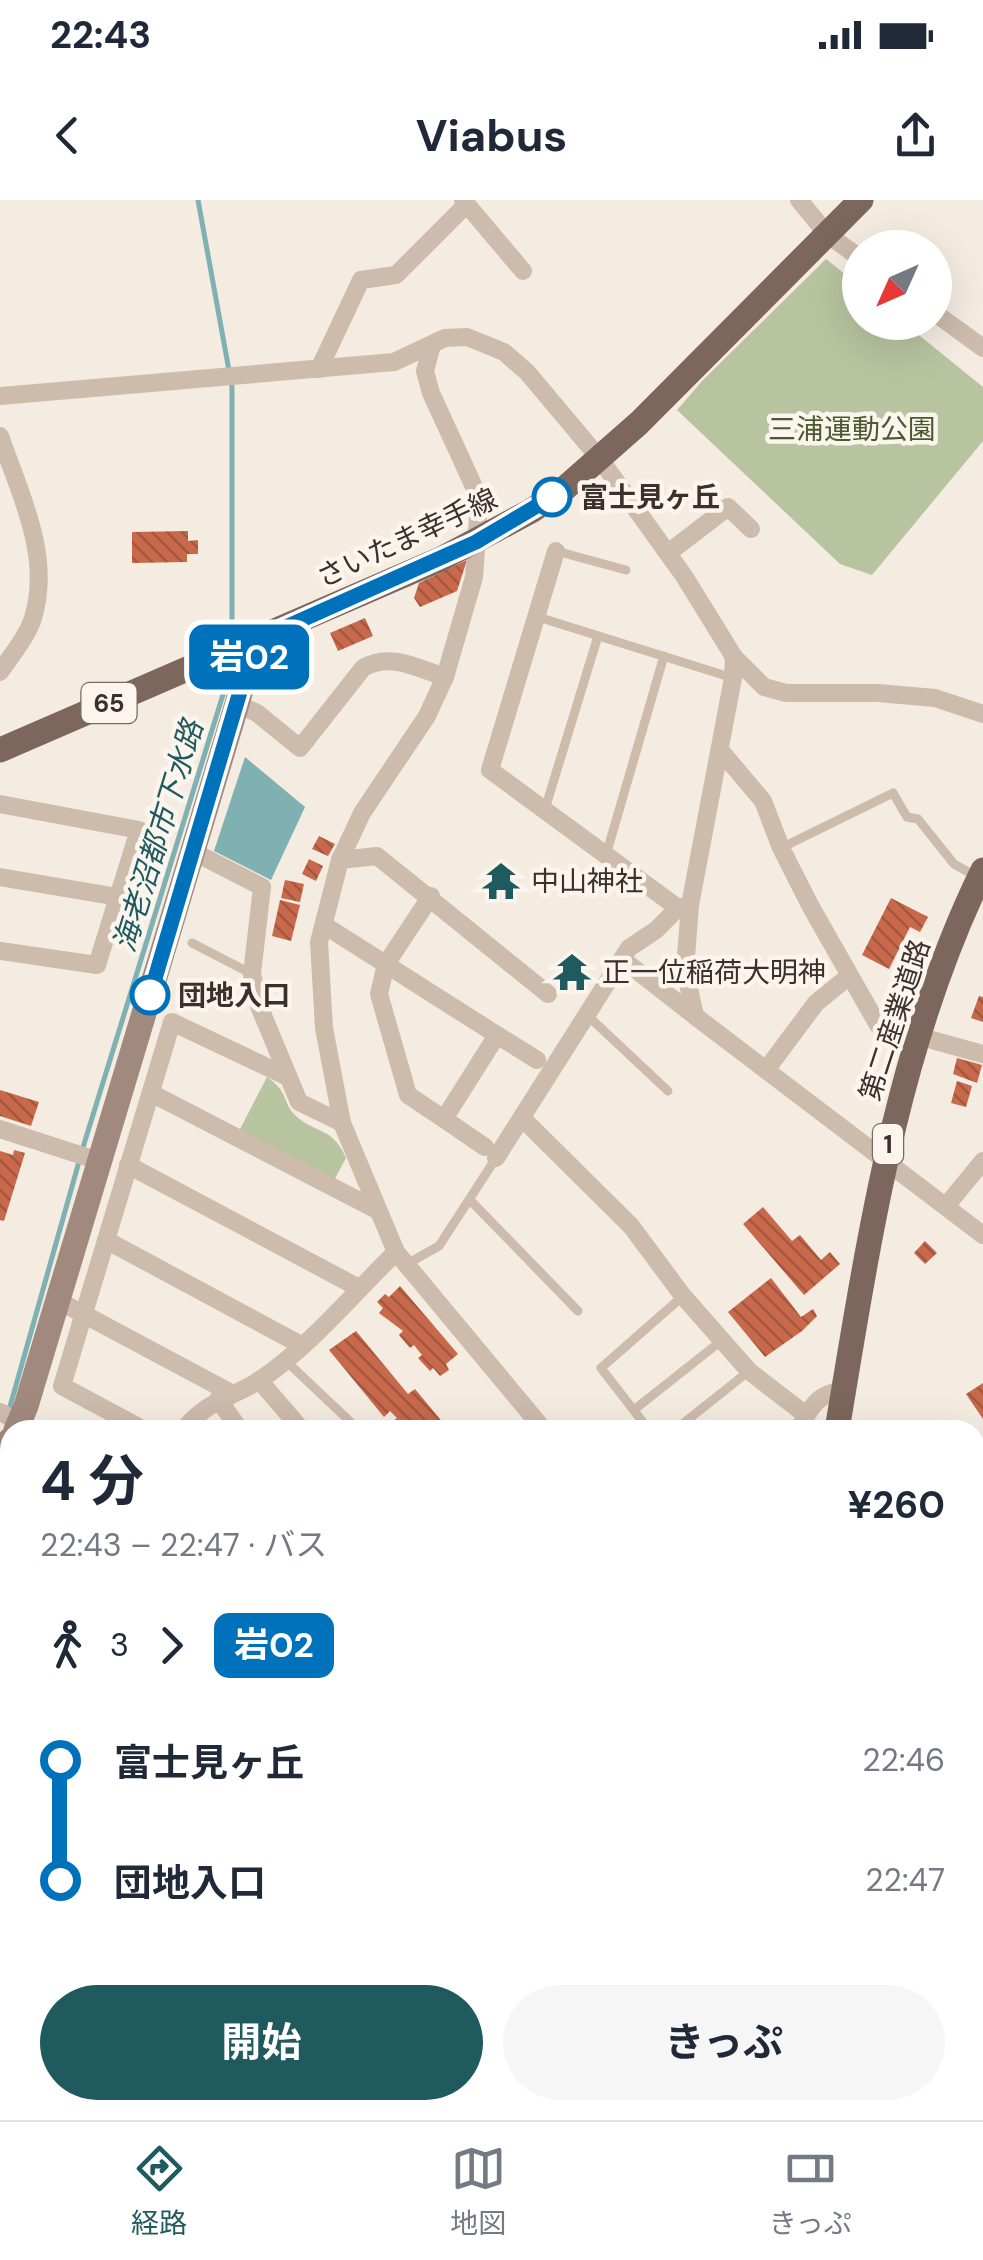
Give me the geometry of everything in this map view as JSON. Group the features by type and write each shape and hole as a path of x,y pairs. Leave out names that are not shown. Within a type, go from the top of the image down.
{"main road":[{"name":"さいたま幸手線","path":"0,750 476,542 532,511 600,458 861,200"},
{"name":"第二産業道路","path":"854,1420 900,1095 929,1003 981,874"},
{"name":"第二産業道路","path":"840,1420 891,1165 962,952 983,905"}],"street":[{"path":"799,200 827,234 842,245"},
{"path":"319,369 361,280 396,275 465,202 523,271"},
{"path":"952,325 983,348"},
{"path":"0,396 394,362 445,338 466,337 504,352 527,372 600,458 668,553 734,657 764,687 786,693 878,693 935,698 983,714"},
{"path":"432,345 425,371 431,394 475,488 478,520 474,577 444,677 427,716 362,812 340,860 319,942 324,1028 342,1123 375,1208 400,1258 536,1420"},
{"path":"0,436 34,533 41,579 32,622 0,672"},
{"path":"668,553 728,507 751,529"},
{"path":"556,551 490,770 684,907"},
{"path":"18,1420 57,1300 87,1158 192,852 248,665 234,649"},
{"path":"695,1016 685,970 684,907 720,750 734,657"},
{"path":"237,704 257,713 300,748 363,668 373,662 391,660 444,677"},
{"path":"720,750 763,801 781,848 848,977 878,1025 917,1003 929,1003"},
{"path":"0,804 139,830 97,965 0,950"},
{"path":"192,852 262,887 252,974 259,1006 299,1102 342,1123"},
{"path":"340,860 378,856 548,994"},
{"path":"0,877 118,897"},
{"path":"431,896 386,964 380,994 408,1095 490,1152 522,1118 629,948 684,907"},
{"path":"324,925 537,1060"},
{"path":"622,959 983,1234"},
{"path":"766,1070 816,1004 848,977"},
{"path":"125,1420 62,1386 172,1022 288,1077"},
{"path":"444,1119 497,1035"},
{"path":"932,1040 983,1054"},
{"path":"150,1093 375,1208"},
{"path":"522,1118 631,1226 721,1341 799,1420"},
{"path":"0,1130 87,1158"},
{"path":"946,1206 983,1161"},
{"path":"128,1165 359,1288"},
{"path":"106,1240 301,1344"},
{"path":"195,1420 224,1396 259,1380 359,1288 400,1258"},
{"path":"57,1300 224,1396 235,1420"},
{"path":"259,1380 293,1420"},
{"path":"805,1420 828,1392 844,1391"}],"lane":[{"path":"556,551 626,570"},
{"path":"538,617 733,678"},
{"path":"545,808 598,636"},
{"path":"606,855 664,656"},
{"path":"781,848 892,793 907,817 918,820 954,864 981,874"},
{"path":"192,943 252,974"},
{"path":"586,1015 668,1092"},
{"path":"400,1258 439,1246 470,1200 490,1152"},
{"path":"470,1200 578,1311"},
{"path":"642,1420 601,1368 683,1296"},
{"path":"635,1409 721,1341"},
{"path":"284,1359 349,1420"},
{"path":"688,1420 749,1371"}],"green space":[{"name":"三浦運動公園","path":"826,259 842,272 842,340 925,340 983,387 983,441 872,575 840,564 677,410"},
{"path":"267,1077 279,1088 296,1116 330,1136 341,1148 346,1158 332,1184 238,1133"}],"water":[{"path":"245,757 305,807 271,880 214,851"}],"building":[{"path":"188,531 188,541 198,540 198,554 187,554 187,562 132,563 132,532"},
{"path":"467,560 457,591 420,607 414,598 419,583"},
{"path":"365,618 373,636 338,651 330,633"},
{"path":"319,836 335,844 328,856 312,849"},
{"path":"309,859 323,866 316,881 302,874"},
{"path":"285,880 304,884 300,902 281,898"},
{"path":"891,898 928,917 920,932 910,927 889,969 862,955"},
{"path":"280,900 300,905 291,941 272,936"},
{"path":"979,996 983,997 983,1022 971,1018"},
{"path":"957,1058 982,1065 977,1083 953,1074"},
{"path":"957,1081 972,1086 966,1107 951,1103"},
{"path":"0,1090 39,1102 31,1126 0,1116"},
{"path":"14,1150 25,1153 4,1221 0,1220 0,1151 13,1155"},
{"path":"763,1207 792,1241 800,1235 821,1260 830,1252 840,1264 804,1295 743,1224"},
{"path":"925,1241 937,1253 925,1264 914,1253"},
{"path":"771,1278 801,1317 813,1309 817,1316 765,1357 728,1312"},
{"path":"400,1286 458,1354 446,1364 449,1370 440,1376 418,1358 422,1355 414,1345 410,1348 399,1335 403,1331 379,1313 383,1308 377,1302"},
{"path":"356,1331 408,1394 415,1389 441,1420 394,1420 397,1418 390,1411 384,1417 329,1350"},
{"path":"983,1383 983,1419 966,1394"}],"waterway":[{"name":"海老沼都市下水路","path":"198,200 232,387 232,639"},
{"name":"海老沼都市下水路","path":"9,1410 84,1144 231,660"}],"bus line":[{"name":"岩02","path":"150,995 248,665 248,644 441,560 552,497"}],"place":[{"name":"富士見ヶ丘","path":"552,497"},
{"name":"中山神社","path":"501,881"},
{"name":"正一位稲荷大明神","path":"572,972"},
{"name":"団地入口","path":"150,995"}]}
